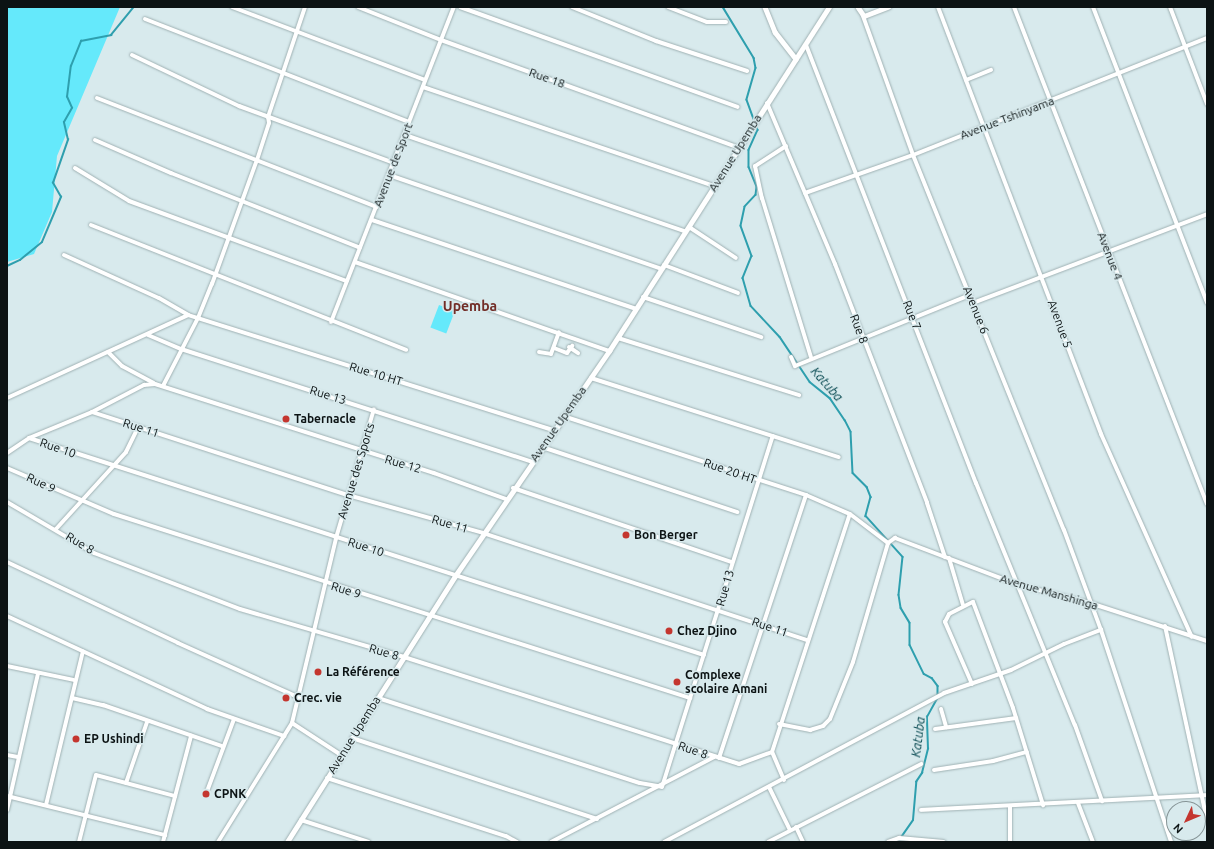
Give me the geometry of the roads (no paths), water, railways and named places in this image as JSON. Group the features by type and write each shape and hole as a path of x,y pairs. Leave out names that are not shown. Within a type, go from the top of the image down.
{"street":[{"path":"232,7 425,80"},
{"path":"163,386 198,318 229,238 257,160 269,123 268,117 305,7"},
{"name":"Rue 18","path":"358,7 441,40 738,147"},
{"name":"Avenue de Sport","path":"331,322 346,281 390,175 454,7"},
{"path":"460,7 738,107"},
{"path":"572,7 656,41 747,71"},
{"path":"668,7 707,22 726,22"},
{"path":"765,7 775,32 796,59"},
{"name":"Avenue Upemba","path":"287,842 455,576 513,488 610,351 757,117 806,45 829,7"},
{"path":"858,7 863,16 888,7"},
{"name":"Avenue 5","path":"938,7 1042,276 1101,434 1192,637"},
{"name":"Avenue 4","path":"1014,7 1052,101 1108,252 1207,504"},
{"path":"1094,7 1207,303"},
{"path":"1170,7 1207,104"},
{"name":"Avenue 6","path":"863,16 913,155 1056,509 1101,630 1171,842"},
{"path":"145,19 409,122"},
{"name":"Avenue Tshinyama","path":"805,193 913,155 1186,48 1207,38"},
{"name":"Rue 7","path":"806,45 856,176 914,318 1019,585 1044,654 1075,725 1102,801"},
{"path":"132,55 268,117 394,163"},
{"path":"966,80 991,70"},
{"path":"424,87 714,186"},
{"path":"97,98 377,208"},
{"name":"Rue 8","path":"767,103 786,146 863,338 927,503 963,605"},
{"path":"405,134 687,229 736,258"},
{"path":"95,140 360,248"},
{"path":"786,146 755,166 762,198 811,357"},
{"path":"75,168 129,201 346,281"},
{"path":"390,175 738,293"},
{"path":"973,303 1207,214"},
{"path":"372,220 636,310"},
{"path":"91,226 214,276 406,350"},
{"name":"Rue 10 HT","path":"64,255 159,298 188,315 553,430"},
{"path":"355,262 610,351"},
{"path":"791,357 795,366 811,357 970,295"},
{"path":"643,297 761,337"},
{"path":"7,398 148,335 188,315"},
{"path":"539,352 551,354 559,332"},
{"name":"Rue 13","path":"148,335 181,349 374,409 532,462"},
{"path":"618,338 799,395"},
{"path":"554,348 567,353 569,346 578,353"},
{"path":"108,352 117,363 155,384"},
{"path":"591,378 839,457"},
{"path":"7,453 29,438 92,412 144,385 155,384"},
{"name":"Rue 12","path":"155,384 361,452 434,473 506,499"},
{"name":"Avenue des Sports","path":"218,842 292,723 300,698 324,583 374,409"},
{"name":"Rue 11","path":"92,412 348,496 483,533 719,609 807,640"},
{"name":"Rue 20 HT","path":"564,416 806,495 850,514 888,543"},
{"path":"56,529 114,467 126,452 138,427"},
{"name":"Rue 13","path":"662,787 719,609 732,562 774,436"},
{"name":"Rue 10","path":"29,438 114,467 704,655"},
{"path":"542,447 737,512"},
{"name":"Rue 9","path":"7,468 82,502 324,583 690,698"},
{"path":"513,488 732,562"},
{"path":"551,842 717,758 764,625 806,495"},
{"name":"Rue 8","path":"7,502 94,552 120,564 240,609 314,632 404,657 742,765 772,752"},
{"path":"784,780 772,752 779,724 850,514"},
{"name":"Avenue Manshinga","path":"888,543 893,538 1019,585 1090,603 1165,626 1192,637 1207,641"},
{"path":"779,724 810,730 823,726 830,719 853,662 888,543"},
{"path":"7,562 178,644 300,698"},
{"path":"972,684 945,622 950,614 962,608 963,605 974,602 1016,718 1043,805"},
{"path":"7,616 83,651 130,675 234,719 284,736"},
{"path":"1165,626 1207,820"},
{"path":"664,842 929,704 944,693 1000,675 1044,654 1101,630"},
{"path":"46,805 72,698 74,680 83,651"},
{"path":"7,666 74,680"},
{"path":"7,810 8,797 38,673"},
{"path":"72,698 102,705 147,722 222,746"},
{"path":"378,698 640,783 662,787"},
{"path":"941,709 946,727"},
{"path":"935,729 1016,718"},
{"path":"206,794 222,746 234,719"},
{"path":"126,783 147,722"},
{"path":"292,723 341,755"},
{"path":"163,842 191,736"},
{"path":"352,738 597,819"},
{"path":"934,770 1027,752"},
{"path":"7,755 18,757"},
{"path":"768,842 921,764"},
{"path":"79,842 96,774 175,796"},
{"path":"327,778 506,836 517,842"},
{"path":"769,787 790,830"},
{"path":"921,810 1010,807 1207,795"},
{"path":"8,797 165,835"},
{"path":"1078,803 1093,842"},
{"path":"1010,807 1010,842"},
{"path":"301,820 369,842"},
{"path":"796,827 803,842"},
{"path":"888,842 899,838 926,842 944,842"}],"waterway":[{"path":"7,266 20,260 42,242 61,197 53,183 68,140 64,122 72,108 67,97 71,66 81,41 111,35 134,7"},
{"name":"Katuba","path":"723,7 754,58 756,68 747,100 758,130 749,150 749,167 757,187 756,195 745,207 741,226 752,256 743,278 751,306 780,337 810,382 830,398 845,420 851,432 853,473 867,487 871,497 866,516 903,557 899,595 901,608 910,623 910,645 924,674 932,678 938,686 938,695"},
{"name":"Katuba","path":"902,836 913,820 916,782 922,773 928,749 927,717 937,699"}],"place":[{"name":"Tabernacle","path":"286,419"},
{"name":"Bon Berger","path":"626,535"},
{"name":"Chez Djino","path":"669,631"},
{"name":"La Référence","path":"318,672"},
{"name":"Complexe scolaire Amani","path":"677,682"},
{"name":"Crec. vie","path":"286,698"},
{"name":"EP Ushindi","path":"76,739"},
{"name":"CPNK","path":"206,794"}],"district":[{"name":"Upemba","path":"470,306"}]}
